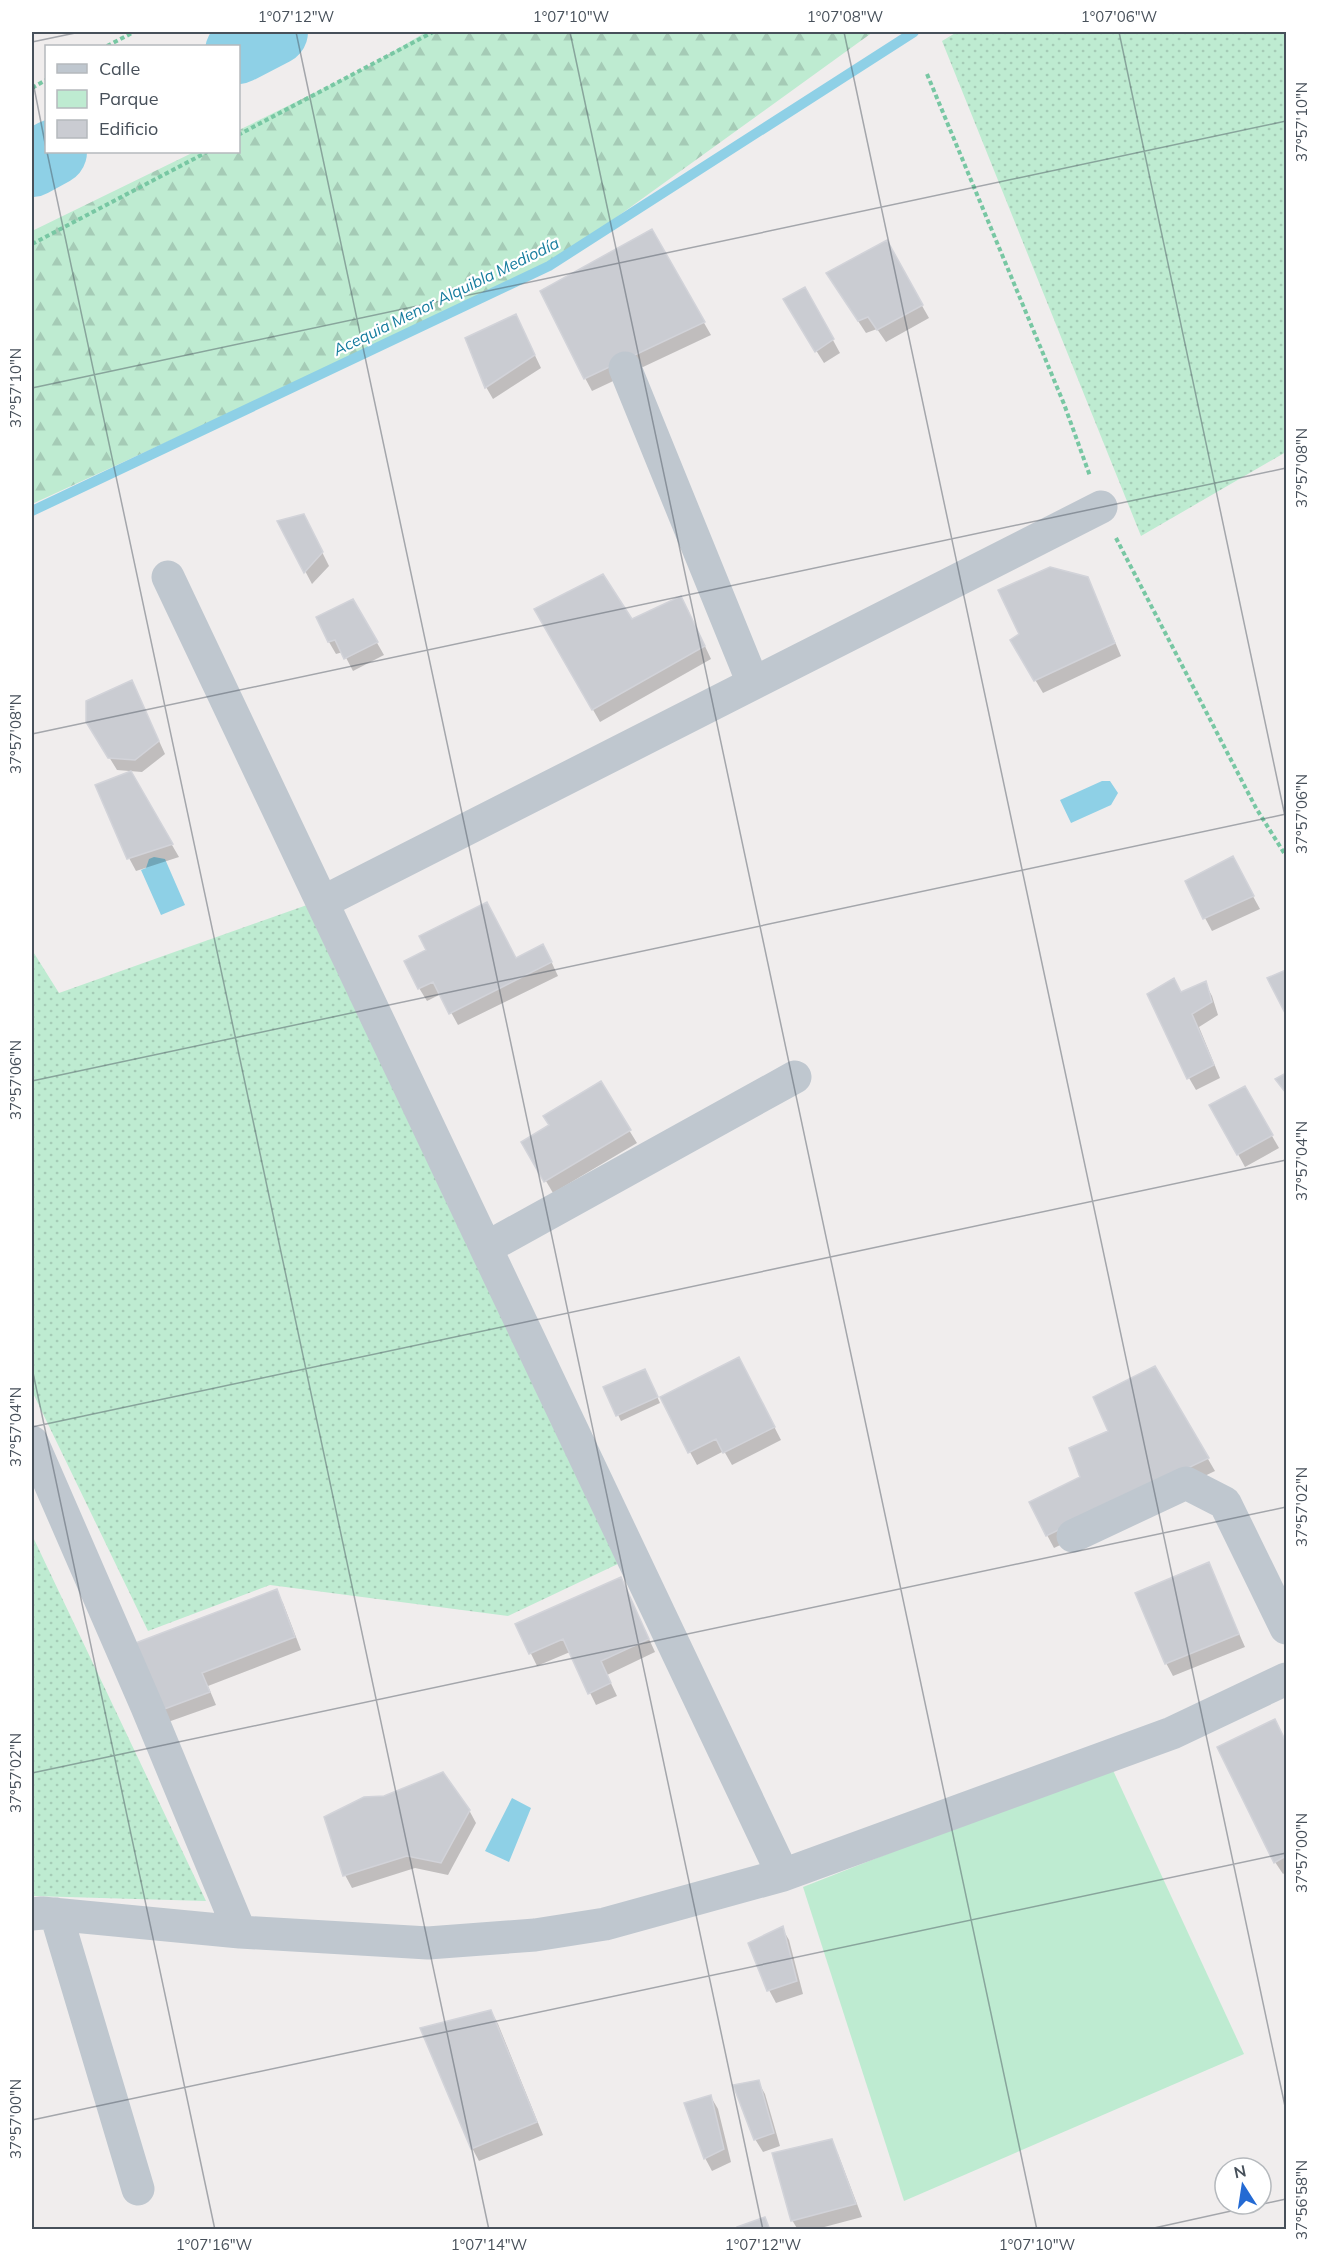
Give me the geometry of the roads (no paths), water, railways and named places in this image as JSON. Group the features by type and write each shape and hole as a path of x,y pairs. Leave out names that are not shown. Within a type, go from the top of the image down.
{"street":[{"path":"625,368 753,683"},
{"path":"323,902 1101,507"},
{"path":"168,577 783,1875"},
{"path":"486,1248 795,1077"},
{"path":"32,1442 147,1707 240,1932"},
{"path":"1073,1536 1186,1484 1225,1503 1287,1628"},
{"path":"138,2189 44,1914 240,1932 428,1943 535,1935 606,1924 783,1875 1172,1733 1287,1679"}],"water":[{"path":"1102,781 1110,781 1118,793 1111,805 1071,823 1060,800"},
{"path":"154,857 165,859 185,905 161,915 141,870 146,868 149,859"},
{"path":"512,1798 531,1808 509,1862 485,1851"}],"waterway":[{"path":"240,50 275,32"},
{"name":"Acequia Menor Alquibla Mediodía","path":"32,511 549,266 914,32"},
{"path":"32,164 52,153"}]}
